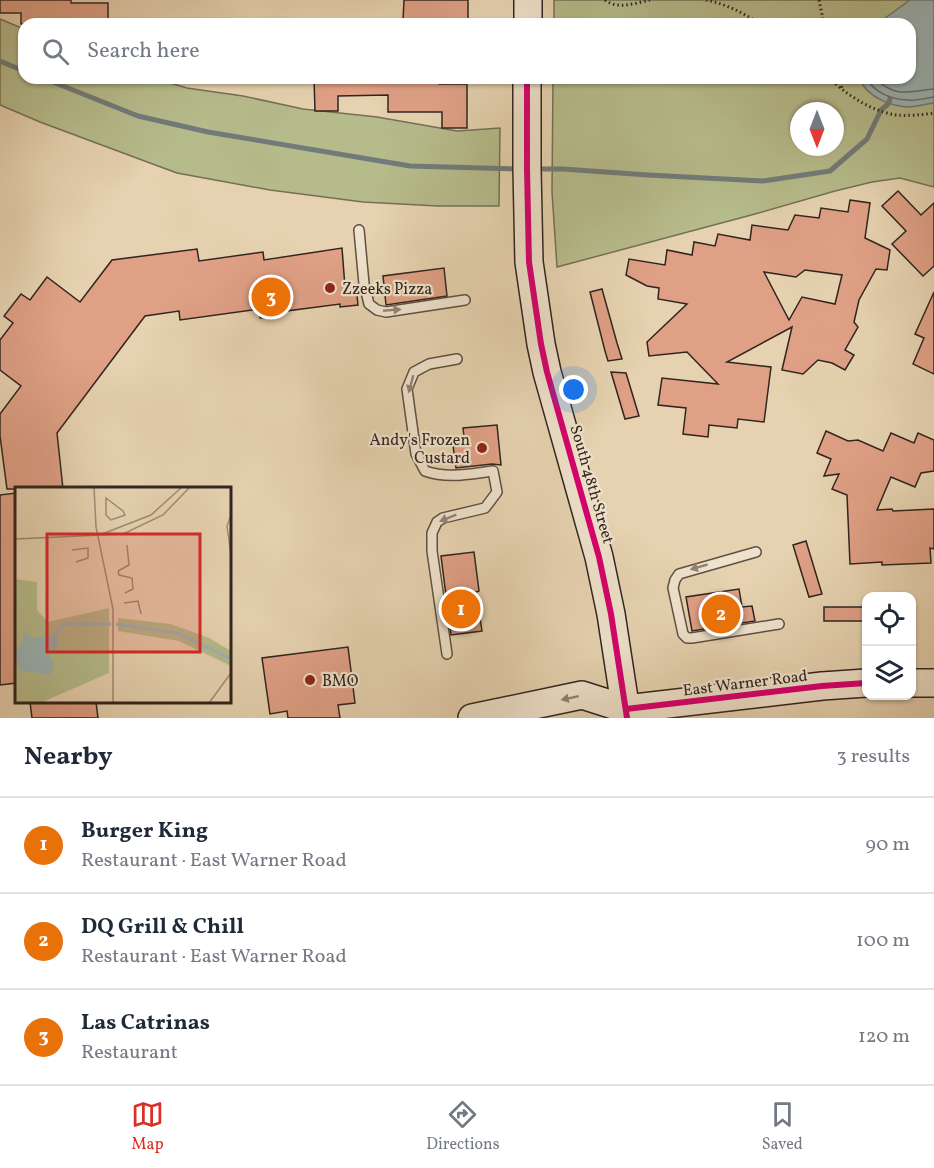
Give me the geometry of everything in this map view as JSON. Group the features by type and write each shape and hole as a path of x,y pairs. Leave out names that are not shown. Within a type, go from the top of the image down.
{"main road":[{"path":"528,0 528,18"},
{"name":"South 48th Street","path":"527,84 529,262 541,344 599,557 611,614 622,715"},
{"name":"East Warner Road","path":"472,718 582,695 622,715 822,686 862,683"},
{"path":"916,683 934,683"}],"lane":[{"path":"359,230 364,284 369,304 377,310 386,312 465,300"},
{"path":"447,654 432,550 432,533 437,522 443,518 485,508 496,492 495,482 493,471 449,476 424,471 416,454 407,389 414,372 429,364 457,359"},
{"path":"756,552 679,574 674,588 683,634 687,638 692,638 778,624"}],"path":[{"path":"605,0 612,5 650,0"},
{"path":"706,0 738,10 751,18"},
{"path":"819,0 823,18"},
{"path":"837,84 872,107 889,113 912,115 934,113"},
{"path":"841,84 843,89"}],"green space":[{"path":"554,0 934,0 934,187 900,178 872,182 557,267 552,192 553,84 916,84 916,18 554,18"},
{"path":"0,19 18,26 18,84 174,84 303,109 377,117 457,131 500,128 499,206 363,202 270,190 177,173 0,105"}],"water":[{"path":"910,0 934,0 934,103 910,107 888,103 874,96 863,85 916,84 916,18 885,18"}],"building":[{"path":"0,0 71,0 71,3 108,3 108,18 21,18 21,13 0,13"},
{"path":"404,0 468,0 468,18 403,18"},
{"path":"314,84 467,84 467,128 442,128 442,112 388,112 388,95 338,96 338,111 315,111"},
{"path":"898,191 921,215 934,203 934,266 923,276 892,244 906,231 882,206"},
{"path":"850,200 870,203 865,238 890,250 887,270 876,269 859,300 854,322 858,327 845,350 854,355 845,370 832,363 818,360 803,374 782,370 792,327 727,362 771,367 764,422 738,419 737,428 709,425 708,437 683,434 686,408 658,405 662,378 718,384 687,352 649,356 647,342 687,304 658,299 659,288 647,286 626,275 629,259 665,265 667,250 692,255 694,242 715,246 718,234 750,240 752,225 788,230 795,215 819,218 821,208 848,212","holes":["805,270 842,275 835,304 802,297 789,320 764,272 796,277"]},
{"path":"342,248 345,287 356,286 358,305 340,307 340,304 279,312 280,316 260,318 259,309 180,320 179,311 145,316 57,433 63,487 7,489 0,436 0,414 21,386 0,370 0,340 13,323 4,316 21,294 30,300 47,277 80,302 112,260 197,249 199,261 263,252 264,260"},
{"path":"444,268 447,296 386,305 383,276"},
{"path":"602,289 622,359 608,361 605,351 590,292"},
{"path":"934,292 934,374 913,364 924,338 915,334"},
{"path":"611,372 626,373 639,416 625,419"},
{"path":"497,425 501,465 456,468 452,438 464,437 463,428"},
{"path":"826,431 848,441 858,440 883,451 891,433 914,443 918,433 934,440 934,471 921,473 915,487 891,477 877,510 934,509 934,549 930,548 931,563 850,564 847,495 832,489 839,474 824,476 831,459 817,453"},
{"path":"15,493 15,683 0,685 0,495"},
{"path":"806,541 822,594 809,597 793,545"},
{"path":"474,552 479,591 476,592 482,631 451,635 441,556"},
{"path":"739,589 742,607 752,606 755,621 692,631 686,597"},
{"path":"824,607 862,607 862,621 824,621"},
{"path":"348,647 355,703 338,705 340,718 288,718 287,711 270,714 262,658"},
{"path":"30,703 96,703 98,718 32,718"}],"waterway":[{"path":"0,61 18,68"},
{"path":"58,84 138,116 208,132 410,166 519,169"},
{"path":"534,169 763,181 830,171 867,139 881,110 890,99"}],"cycle path":[{"path":"527,84 529,262 541,344 599,557 611,614 627,718"},
{"path":"626,709 862,683"}],"place":[{"name":"Zzeeks Pizza","path":"330,288"},
{"name":"Las Catrinas","path":"271,297"},
{"name":"Andy's Frozen Custard","path":"482,448"},
{"name":"Burger King","path":"461,609"},
{"name":"DQ Grill & Chill","path":"721,614"},
{"name":"BMO","path":"310,680"}]}
